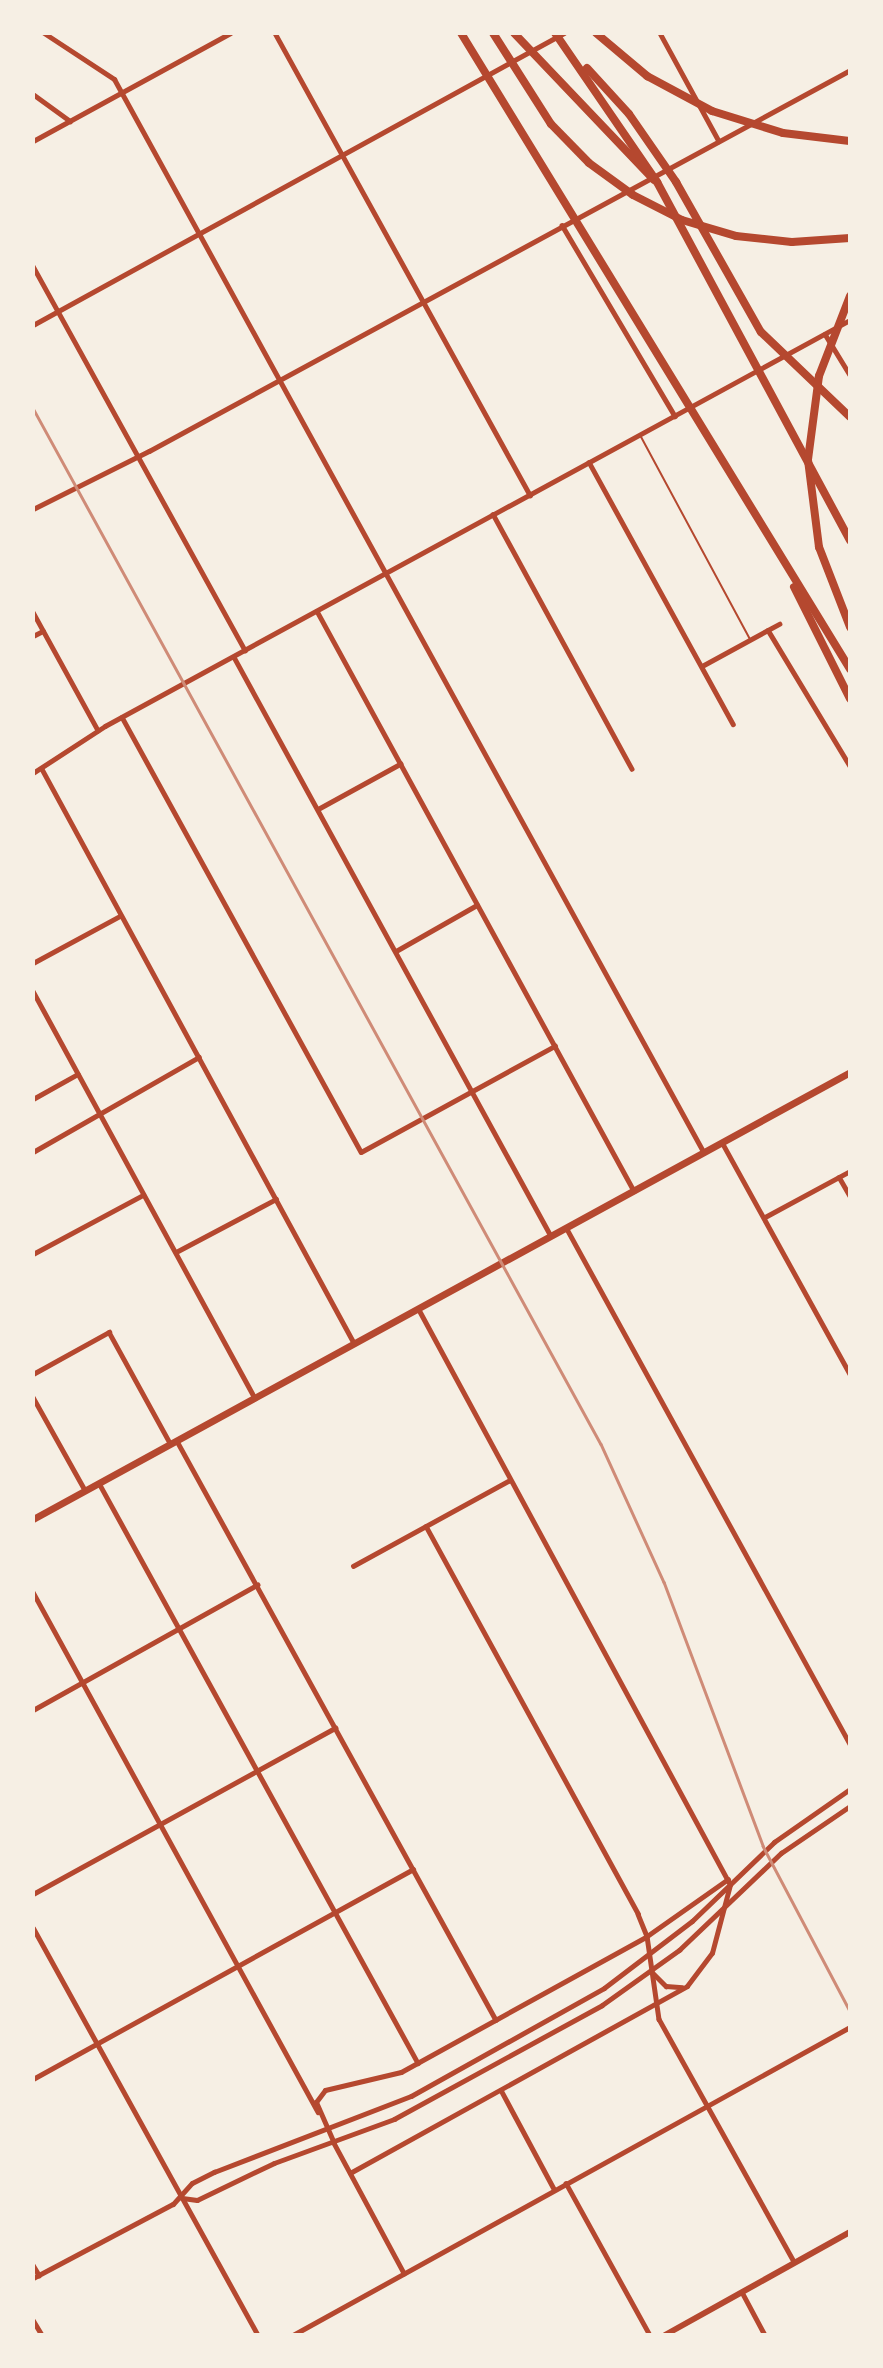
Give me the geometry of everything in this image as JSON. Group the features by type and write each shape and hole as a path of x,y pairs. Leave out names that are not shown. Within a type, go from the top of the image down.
{"highway":[{"path":"461,33 850,669"},
{"path":"493,33 557,131 596,169 633,195 682,220 736,236 792,242 850,238"},
{"path":"514,33 643,173 657,182"},
{"path":"555,33 563,38 642,131 693,209 761,332 848,415"},
{"path":"596,33 648,76 712,111 783,133 850,141"},
{"path":"563,38 657,182 850,540"},
{"path":"850,296 819,376 808,460 819,547 850,627"},
{"path":"780,556 811,626 850,699"}],"main road":[{"path":"33,1519 705,1154 850,1072"},
{"path":"665,2335 850,2232"}],"street":[{"path":"44,33 114,79 122,92 705,1154"},
{"path":"33,141 230,33"},
{"path":"275,33 530,495"},
{"path":"660,33 719,141"},
{"path":"33,325 342,154 563,38"},
{"path":"33,509 281,379 850,69"},
{"path":"33,94 70,121"},
{"path":"562,225 675,416"},
{"path":"33,266 245,650"},
{"path":"33,774 98,730 850,320"},
{"path":"825,334 850,374"},
{"path":"589,463 733,724"},
{"path":"493,514 632,769"},
{"path":"317,611 635,1192"},
{"path":"33,612 98,730"},
{"path":"702,666 779,624"},
{"path":"768,630 850,766"},
{"path":"33,636 43,631"},
{"path":"234,657 552,1237"},
{"path":"122,717 362,1152 555,1046"},
{"path":"318,809 400,764"},
{"path":"42,769 354,1344"},
{"path":"396,951 477,905"},
{"path":"33,963 120,916"},
{"path":"33,991 256,1398"},
{"path":"33,1152 199,1057"},
{"path":"33,1099 78,1074"},
{"path":"723,1144 849,1372"},
{"path":"765,1217 850,1171"},
{"path":"839,1177 850,1195"},
{"path":"33,1254 143,1195"},
{"path":"176,1252 276,1199"},
{"path":"567,1229 850,1744"},
{"path":"350,2173 687,1986 712,1953 726,1908 728,1879 418,1309"},
{"path":"33,1374 109,1332 257,1585 496,2020"},
{"path":"33,1397 85,1490"},
{"path":"353,1566 510,1480"},
{"path":"99,1483 418,2063"},
{"path":"426,1526 648,1936 654,2005 705,2105 794,2262"},
{"path":"33,1710 257,1585"},
{"path":"33,1592 404,2273"},
{"path":"33,1894 335,1728"},
{"path":"33,2265 36,2276 182,2198 192,2183 230,2164 411,2096 495,2050 643,1962 774,1842 850,1789"},
{"path":"182,2198 197,2200 274,2163 394,2119 501,2062 641,1980 782,1853 850,1806"},
{"path":"33,2079 413,1869"},
{"path":"318,2112 317,2098 325,2090 393,2075 418,2063 648,1936 728,1879"},
{"path":"33,1928 258,2335"},
{"path":"651,1971 666,1986 687,1986"},
{"path":"293,2335 850,2027"},
{"path":"501,2091 554,2189"},
{"path":"566,2183 650,2335"},
{"path":"742,2292 765,2335"},
{"path":"33,2320 42,2335"}],"lane":[{"path":"640,435 751,639"}],"railway":[{"path":"33,408 601,1444 664,1582 763,1846 850,2011"}]}
